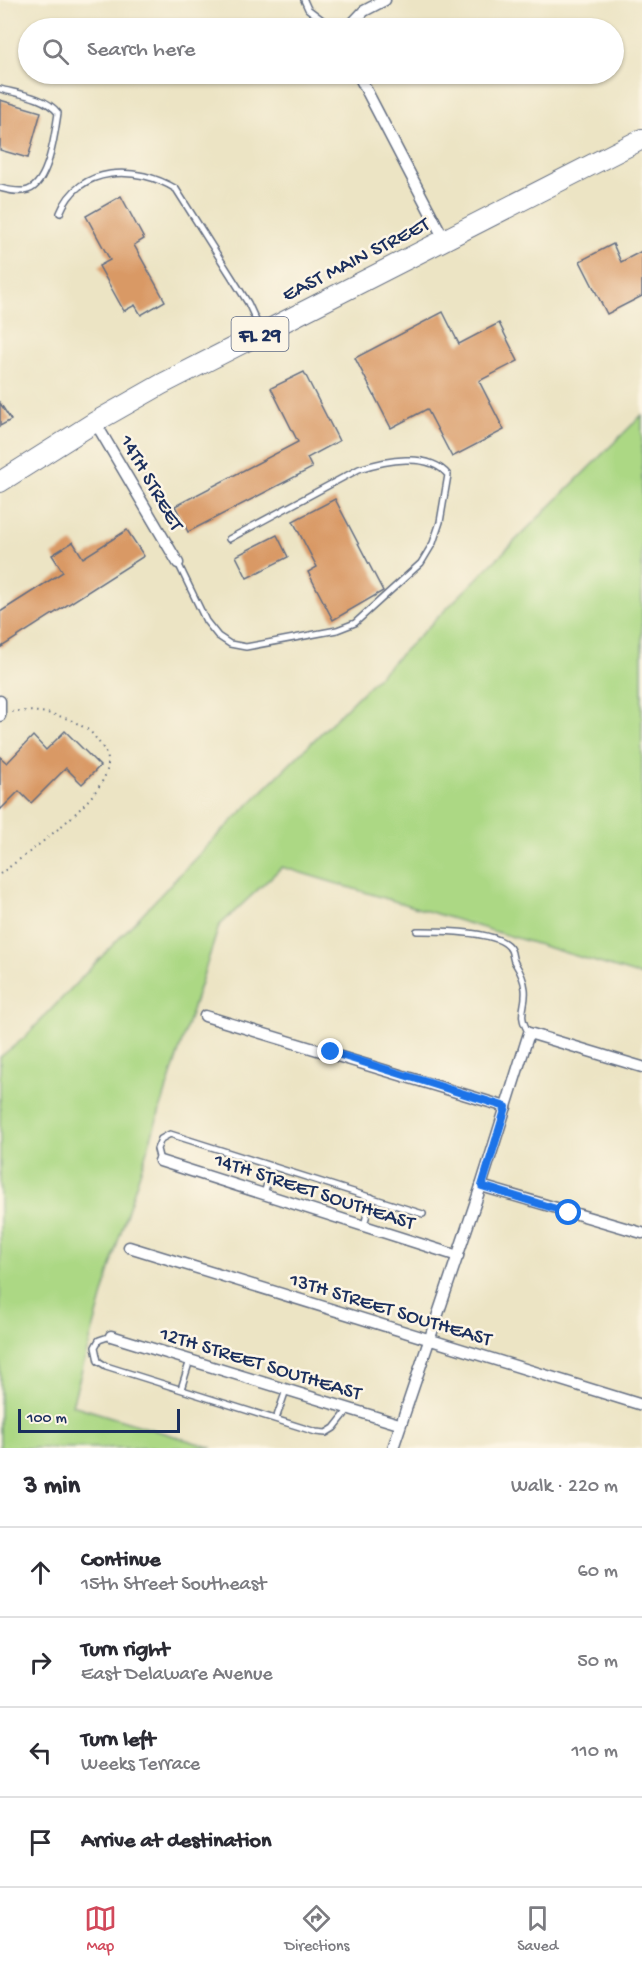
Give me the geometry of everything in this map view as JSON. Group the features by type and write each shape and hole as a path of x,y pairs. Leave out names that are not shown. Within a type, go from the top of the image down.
{"highway":[{"name":"EAST MAIN STREET","path":"0,482 95,422 262,333 642,139"}],"street":[{"path":"357,18 364,11 386,0"},
{"path":"363,84 444,239"},
{"name":"14TH STREET","path":"95,422 178,563"},
{"path":"0,701 1,715"},
{"path":"205,1016 506,1107"},
{"path":"393,1448 399,1424 482,1186 530,1033 642,1067"},
{"name":"14TH STREET SOUTHEAST","path":"160,1161 458,1256"},
{"path":"482,1186 642,1233"},
{"name":"13TH STREET SOUTHEAST","path":"129,1247 642,1405"},
{"name":"12TH STREET SOUTHEAST","path":"111,1336 399,1424"}],"lane":[{"path":"304,0 308,9 320,18"},
{"path":"0,89 53,106 58,113 46,168 36,184 31,190 21,192 0,188"},
{"path":"60,213 73,189 94,177 141,173 166,183 176,189 248,303 262,333"},
{"path":"178,563 206,621 218,636 230,644 246,647 337,630 355,623 421,563 440,522 448,475 441,467 411,461 378,463 360,469 229,539"},
{"path":"417,931 470,933 503,941 511,950 513,960 522,975 526,991 522,1005 522,1022 530,1033"},
{"path":"160,1161 156,1149 161,1139 170,1134 423,1214"},
{"path":"264,1194 272,1166"},
{"path":"363,1226 371,1197"},
{"path":"111,1336 99,1340 95,1347 98,1361 106,1366 276,1419 326,1433 334,1428 349,1409"},
{"path":"181,1389 190,1360"},
{"path":"276,1419 286,1390"}],"path":[{"path":"0,874 33,850 96,791 105,777 109,763 106,752 88,729 64,717 23,711 1,715"}],"green space":[{"path":"642,415 642,976 282,867 219,926 118,1241 72,1405 213,1448 0,1448 0,1057 24,1038 208,845"}],"building":[{"path":"0,100 41,112 28,158 0,150"},
{"path":"121,196 144,239 134,245 165,301 141,315 135,305 124,311 99,266 110,260 86,216"},
{"path":"613,244 621,262 642,251 642,296 607,314 580,261"},
{"path":"443,312 459,344 499,323 518,361 479,381 504,430 452,457 427,409 391,428 355,358"},
{"path":"304,372 339,441 307,458 312,468 188,532 175,506 298,442 271,388"},
{"path":"0,403 11,420 0,426"},
{"path":"335,499 383,591 333,620 308,572 317,567 293,521"},
{"path":"127,530 144,556 0,648 0,612 63,572 52,555 73,542 83,558"},
{"path":"277,535 288,557 247,578 236,556"},
{"path":"65,731 100,766 82,784 66,768 31,803 19,791 0,810 0,757 7,763 33,736 46,750"}],"route":[{"path":"331,1052 506,1107 482,1186 569,1213"}]}
